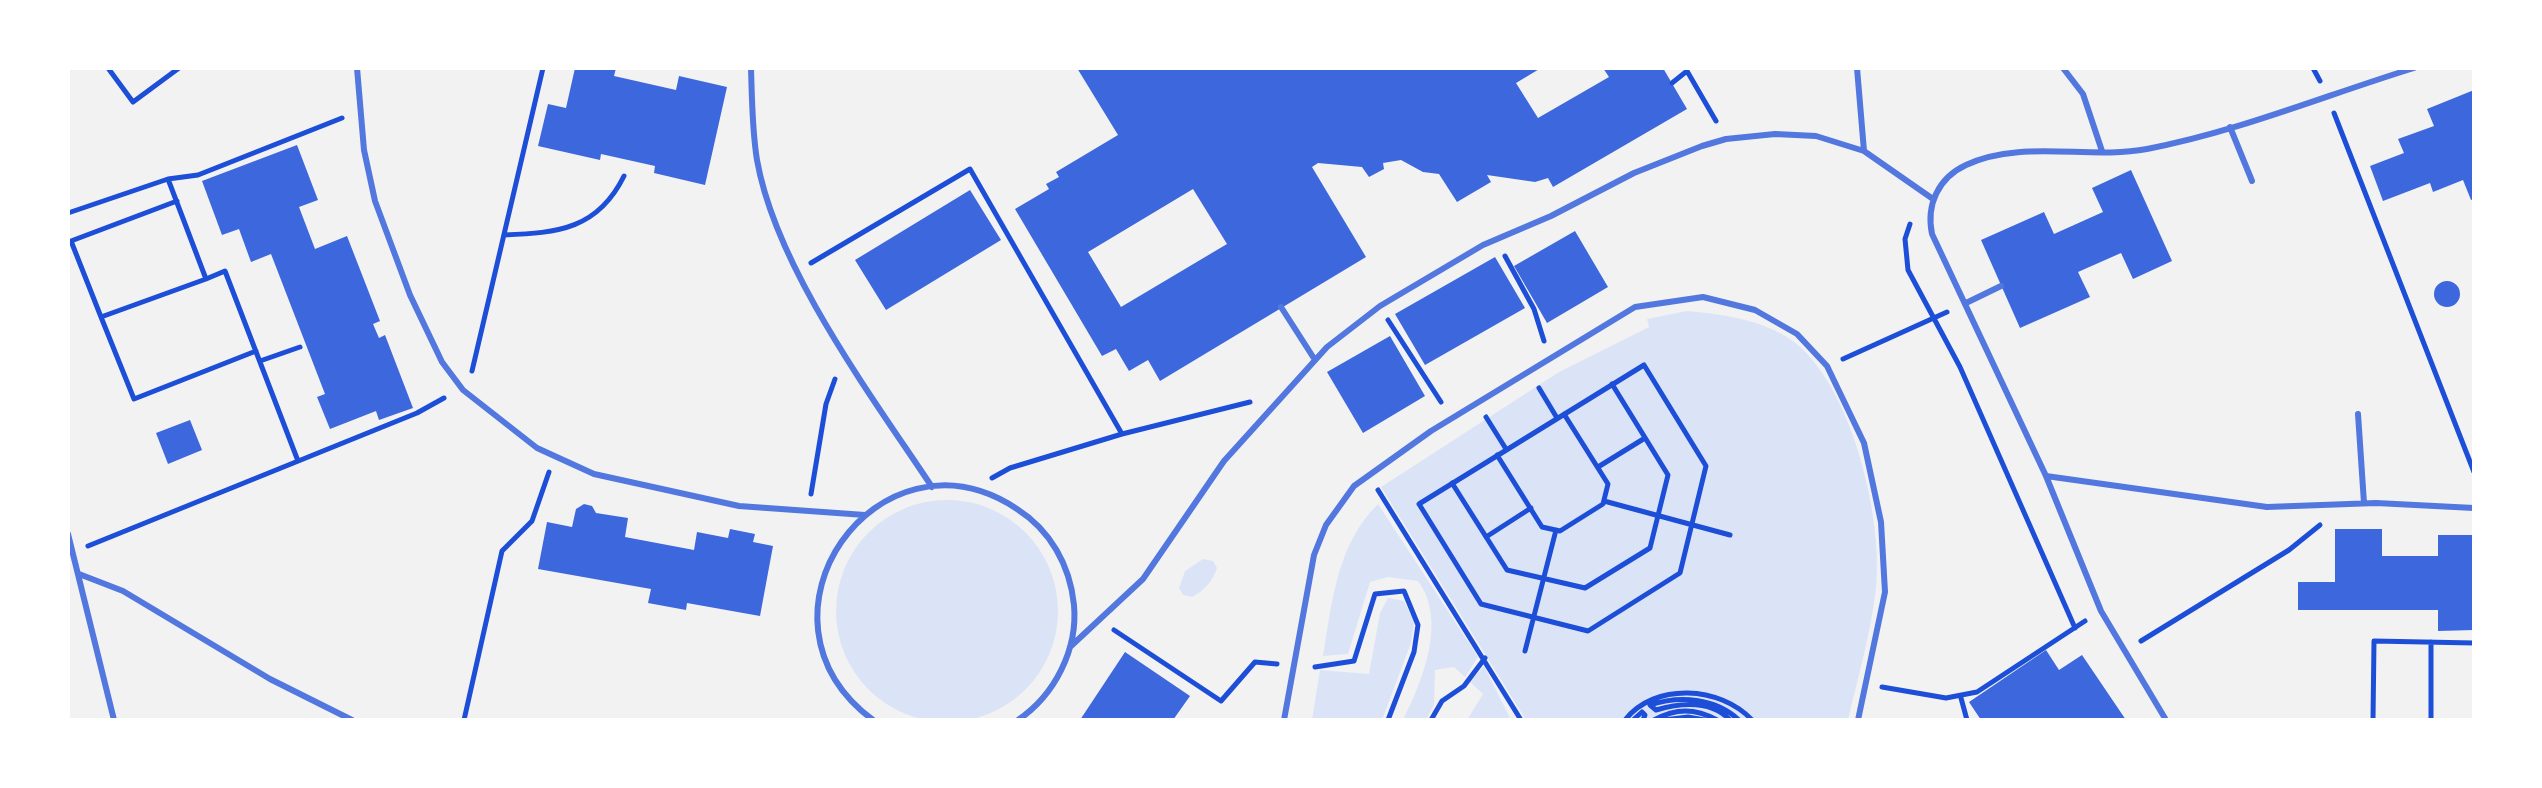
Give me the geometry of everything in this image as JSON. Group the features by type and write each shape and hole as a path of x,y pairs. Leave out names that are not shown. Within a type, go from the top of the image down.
{"lane":[{"path":"357,68 364,150 375,201 405,282 442,362 463,390 537,448 594,474 739,506 865,515"},
{"path":"1857,68 1864,151"},
{"path":"2063,68 2083,94 2102,151"},
{"path":"2166,720 2123,653 2101,611 2046,476 1932,234 1928,217 1933,199 1943,182 1966,165 2003,154 2144,150 2230,127 2414,68"},
{"path":"748,69 757,160 775,221 797,272 932,487"},
{"path":"2230,127 2252,181"},
{"path":"1070,647 1143,579 1224,461 1315,360 1357,321 1423,278 1496,240 1634,173 1726,139 1775,134 1816,136 1864,151 1933,199"},
{"path":"1966,303 2001,286"},
{"path":"1284,720 1314,555 1340,501 1368,474 1454,417 1635,307 1703,297 1755,310 1797,334 1827,366 1864,443 1881,522 1885,592 1858,720"},
{"path":"1281,307 1315,360"},
{"path":"2358,414 2364,503"},
{"path":"2046,476 2267,507 2364,503 2474,508"},
{"path":"873,720 845,695 824,657 817,623 819,590 827,563 841,540 865,515 896,496 932,487 978,490 1006,501 1028,516 1053,544 1071,584 1074,606 1070,647 1053,685 1018,720"},
{"path":"68,534 114,720"},
{"path":"79,574 123,591 270,679 352,720"}],"path":[{"path":"108,68 133,102 179,68"},
{"path":"72,552 417,413 463,390 471,377 543,68"},
{"path":"2313,68 2327,95 2474,472"},
{"path":"1672,83 1687,71 1726,139"},
{"path":"68,213 168,179 198,175 360,111"},
{"path":"797,272 970,169 1122,434"},
{"path":"504,235 548,233 587,221 613,199 624,176"},
{"path":"168,179 206,279"},
{"path":"1933,199 1909,226 1905,257 1908,270 1966,379 2075,628"},
{"path":"177,201 71,241 134,399 256,351"},
{"path":"1496,240 1534,309 1547,358"},
{"path":"101,317 225,271 298,461"},
{"path":"1827,366 1966,303"},
{"path":"1380,306 1422,376 1454,417"},
{"path":"260,361 300,347"},
{"path":"808,512 826,404 845,351"},
{"path":"1644,365 1706,466 1680,573 1588,631 1481,604 1419,504 1612,384 1644,365"},
{"path":"1452,483 1507,570 1585,588 1650,548 1668,475 1612,384"},
{"path":"978,490 994,475 1010,468 1122,434 1290,390"},
{"path":"1541,391 1557,418"},
{"path":"1497,455 1542,527 1560,531 1604,501 1608,484 1564,414"},
{"path":"1489,421 1506,449"},
{"path":"1598,467 1645,438"},
{"path":"464,720 502,551 532,521 555,456"},
{"path":"1368,474 1521,720"},
{"path":"1371,499 1379,493"},
{"path":"1604,501 1730,535"},
{"path":"2123,653 2289,550 2343,503"},
{"path":"1486,537 1531,508"},
{"path":"1525,651 1556,530"},
{"path":"1315,667 1354,661 1375,594 1404,591 1418,625 1414,652 1388,720"},
{"path":"1866,684 1961,698 1977,692 2101,611"},
{"path":"1100,621 1221,701 1255,662 1292,664"},
{"path":"2373,720 2374,641 2474,643"},
{"path":"2431,642 2431,720"},
{"path":"1313,680 1318,652"},
{"path":"1431,720 1442,701 1464,686 1485,658"},
{"path":"1625,720 1650,697 1672,694 1719,698 1740,708 1752,720"},
{"path":"1961,698 1967,720"},
{"path":"1730,720 1707,706 1691,704 1656,710 1650,705 1666,699 1705,701 1720,706 1739,720"},
{"path":"1654,720 1673,711 1697,711 1717,720"},
{"path":"1633,720 1642,712 1645,715 1643,720"},
{"path":"1664,720 1704,720"}],"shaded area":[{"path":"1687,311 1751,322 1787,337 1809,356 1829,383 1845,415 1868,489 1877,559 1871,621 1848,720 1526,720 1381,487 1559,372 1649,327 1647,319"},
{"path":"947,500 990,508 1026,532 1050,568 1058,611 1050,654 1026,690 990,714 947,722 904,714 868,690 844,654 836,611 844,568 868,532 904,508"},
{"path":"1378,504 1478,657 1465,677 1454,667 1435,670 1434,705 1426,720 1403,720 1424,669 1431,632 1427,597 1418,581 1388,577 1370,582 1348,654 1323,656 1338,575 1345,555 1364,520"},
{"path":"1203,559 1213,561 1217,568 1213,577 1196,595 1183,595 1179,588 1185,571"},
{"path":"1388,598 1404,601 1414,622 1411,643 1382,720 1312,720 1320,670 1369,674 1380,613"},
{"path":"1484,666 1511,720 1467,720 1483,694 1470,682"}],"building":[{"path":"575,68 616,68 614,76 676,90 679,76 727,87 705,185 654,173 655,166 601,154 600,160 538,146 548,104 566,108"},
{"path":"1077,68 1541,68 1516,83 1538,118 1609,77 1603,68 1663,68 1687,109 1553,187 1548,178 1535,182 1487,175 1491,182 1457,202 1439,174 1423,172 1401,160 1383,163 1384,169 1369,177 1362,167 1318,163 1312,167 1366,257 1160,381 1148,360 1129,371 1116,349 1102,356 1015,209 1049,189 1046,184 1059,177 1056,172 1118,135","holes":["1193,189 1227,244 1121,307 1088,252"]},
{"path":"2474,90 2474,199 2471,200 2463,180 2433,192 2430,183 2383,201 2370,166 2404,153 2398,139 2434,126 2427,109"},
{"path":"297,145 318,200 299,207 315,249 347,236 380,321 373,324 379,338 385,335 413,408 379,420 376,411 330,429 317,397 325,394 271,254 251,262 239,229 222,235 202,181"},
{"path":"2131,170 2172,261 2133,279 2121,253 2078,272 2090,297 2020,328 1981,240 2044,212 2054,234 2103,212 2092,188"},
{"path":"970,190 1001,240 886,310 855,260"},
{"path":"1575,231 1608,287 1547,323 1514,266"},
{"path":"1495,257 1525,308 1425,365 1395,314"},
{"path":"2447,281 2456,285 2460,294 2456,303 2447,307 2438,303 2434,294 2438,285"},
{"path":"1390,336 1425,396 1363,433 1327,372"},
{"path":"190,420 202,450 168,464 156,433"},
{"path":"584,504 592,506 596,513 628,518 625,537 694,550 697,532 728,538 730,529 755,534 753,542 773,546 760,616 687,603 686,610 648,603 651,589 538,569 547,522 572,527 576,509"},
{"path":"2335,529 2382,529 2382,556 2438,556 2438,535 2474,535 2474,630 2438,631 2438,610 2298,610 2298,582 2335,582"},
{"path":"2046,650 2059,670 2082,655 2126,720 1981,720 1969,702"},
{"path":"1125,652 1190,696 1173,720 1080,720"}]}
